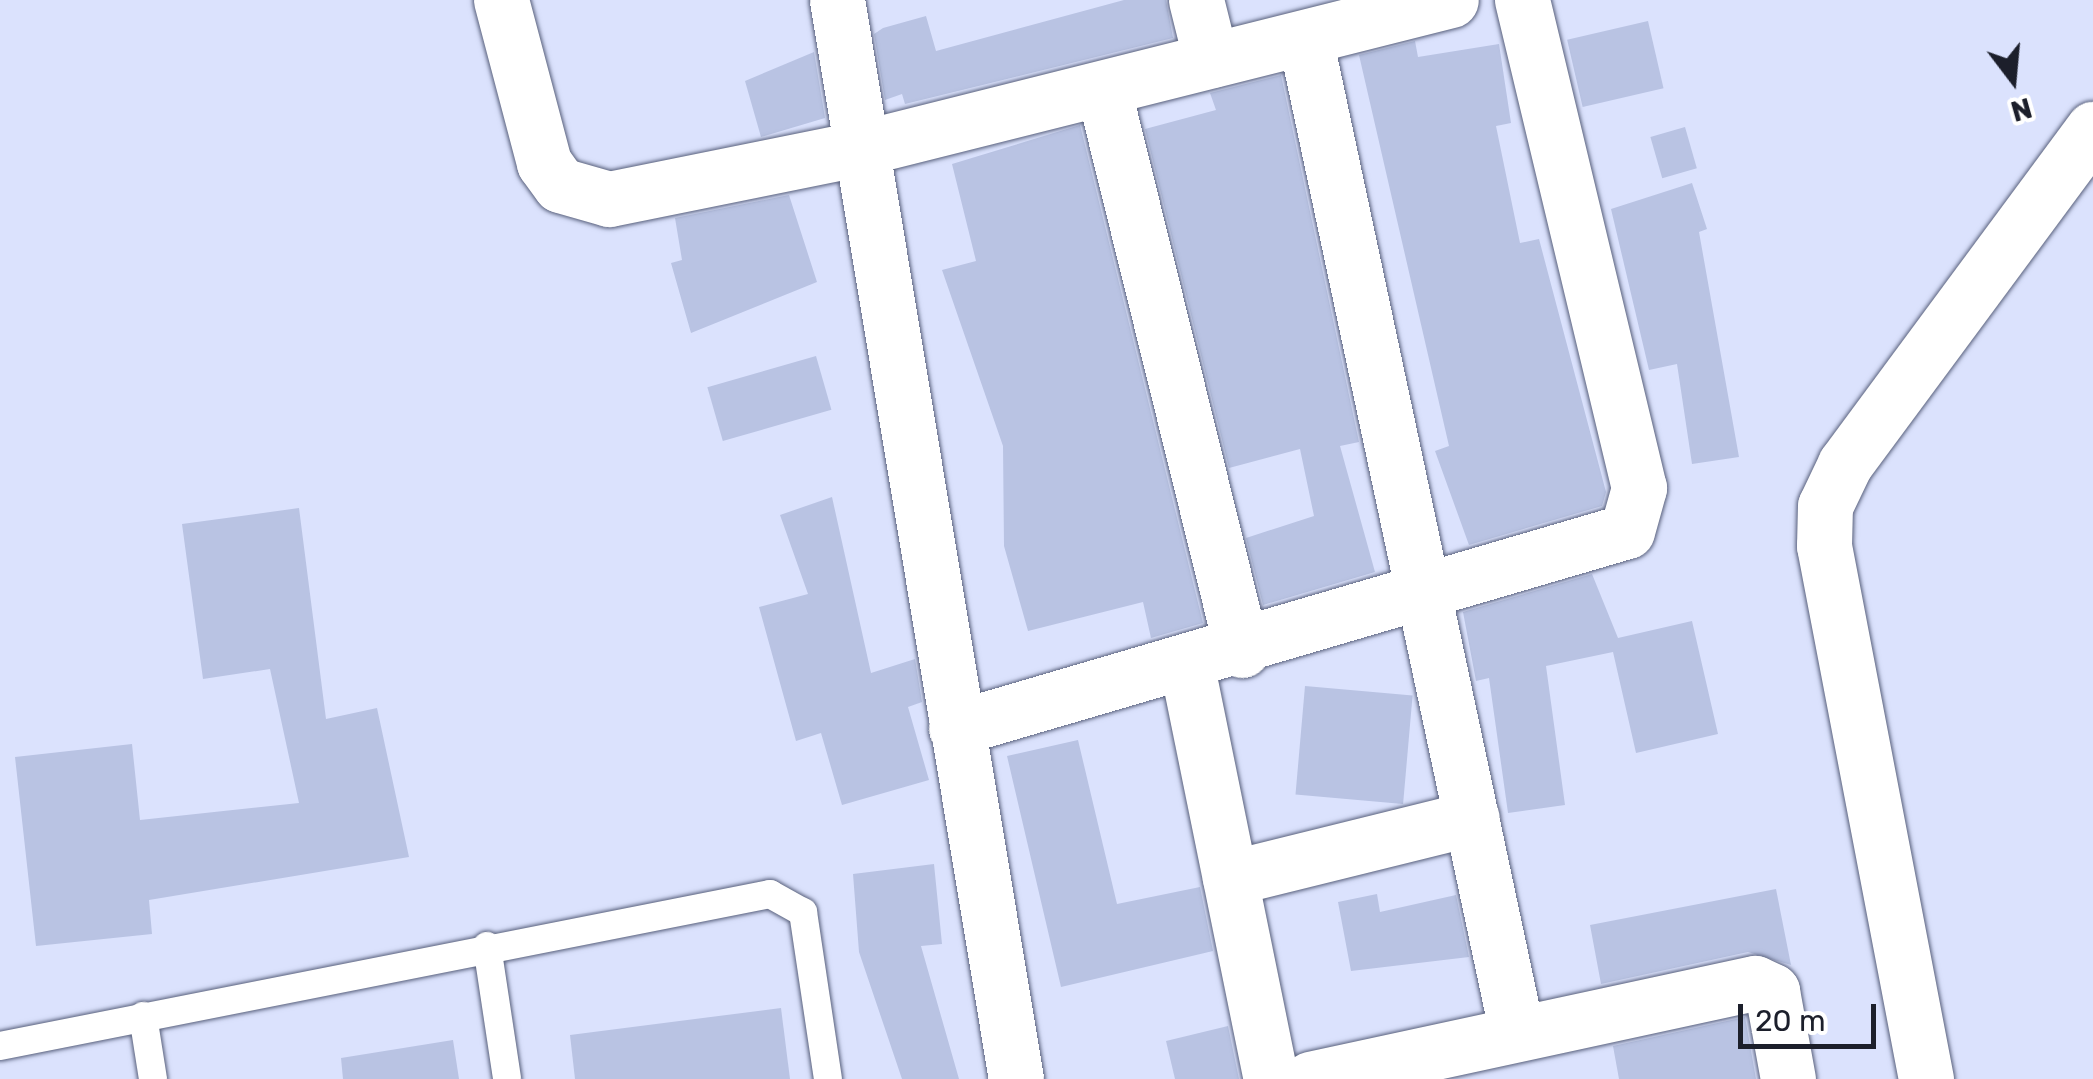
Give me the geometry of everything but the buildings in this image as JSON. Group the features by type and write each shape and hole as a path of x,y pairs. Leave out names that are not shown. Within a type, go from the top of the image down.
{"street":[{"path":"501,0 544,162 584,196 638,198 862,148 1451,0"},
{"path":"836,0 1016,1079"},
{"path":"1196,0 1211,60"},
{"path":"956,728 1187,667 1608,538 1639,510 1522,0"},
{"path":"1305,38 1517,1034"},
{"path":"1103,88 1242,650"},
{"path":"1926,1079 1824,546 1825,506 1845,464 2093,129"},
{"path":"1187,667 1270,1079"},
{"path":"1230,878 1472,818"},
{"path":"1310,1079 1766,985 1788,1079"}],"lane":[{"path":"0,1046 486,946 770,894 790,901 803,912 828,1079"},
{"path":"486,946 507,1079"},
{"path":"144,1016 153,1079"}]}
